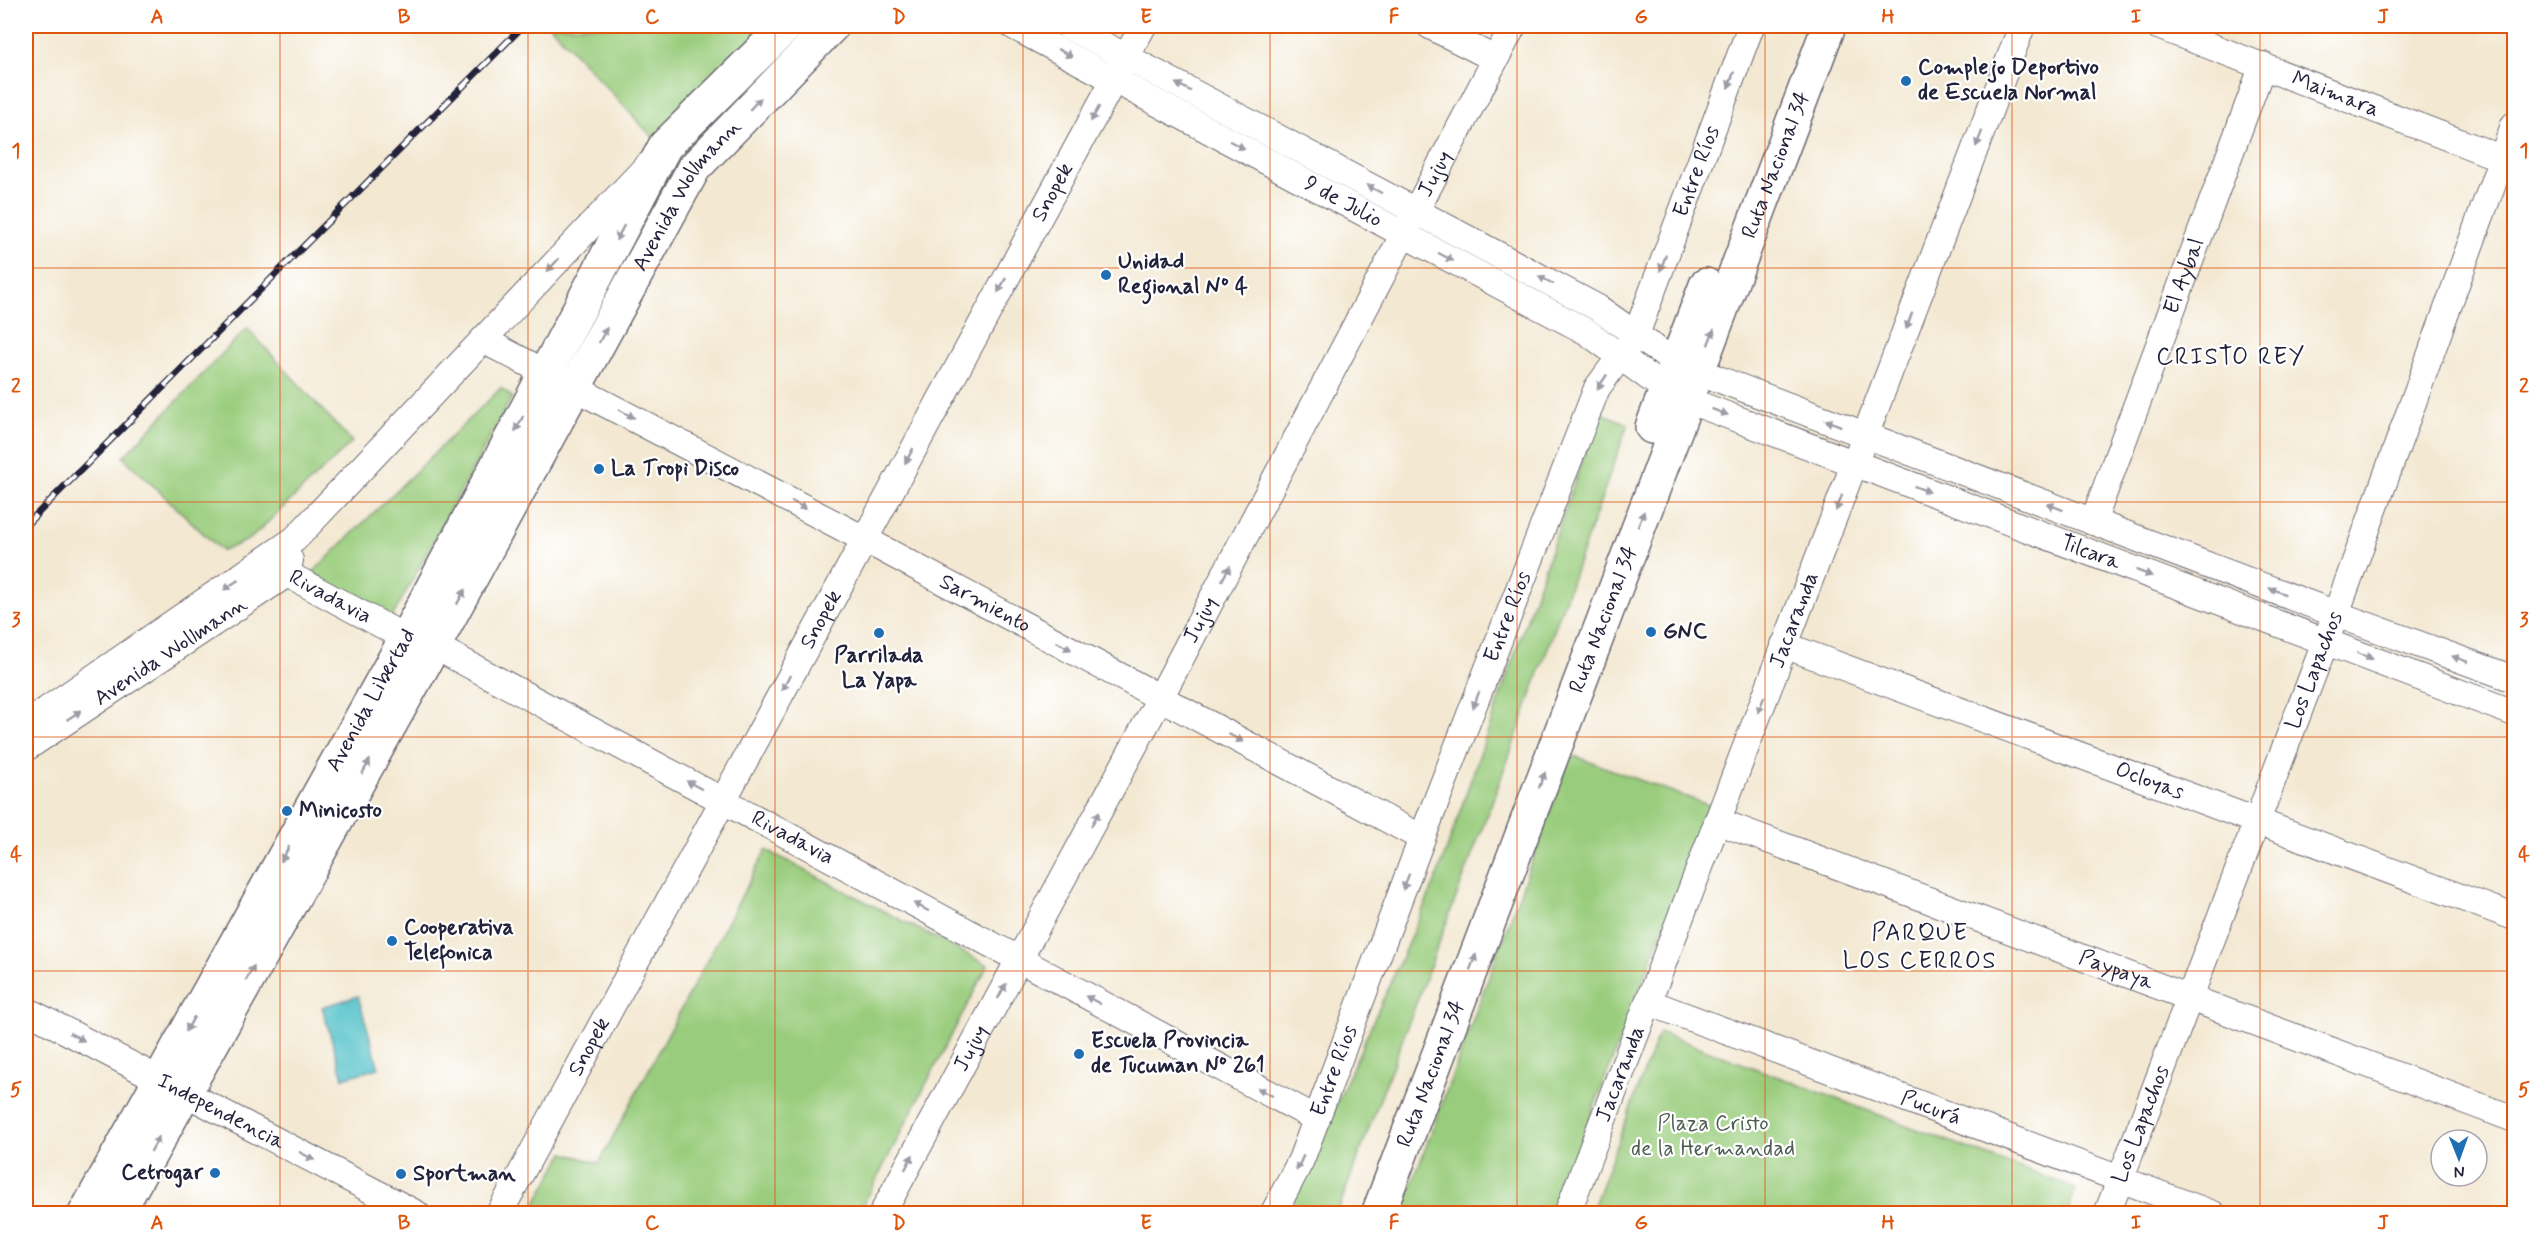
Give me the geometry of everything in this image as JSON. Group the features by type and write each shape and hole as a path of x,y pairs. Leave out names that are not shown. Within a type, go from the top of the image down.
{"main road":[{"name":"Avenida Wollmann","path":"546,372 665,146 786,26"},
{"name":"Avenida Wollmann","path":"575,387 694,168 832,26"},
{"name":"Ruta Nacional 34","path":"1378,1214 1682,381 1805,26"},
{"name":"Ruta Nacional 34","path":"1356,1214 1682,381 1829,26"},
{"name":"Avenida Libertad","path":"420,642 546,372"},
{"name":"Avenida Libertad","path":"85,1214 171,1085 420,642 575,387"},
{"name":"Avenida Libertad","path":"117,1214 171,1085"}],"street":[{"name":"9 de Julio","path":"1013,26 1587,332 1620,356 1682,381"},
{"name":"9 de Julio","path":"1068,26 1598,308 1636,335 1682,381"},
{"name":"Snopek","path":"499,1214 1143,26"},
{"path":"1430,26 1495,59"},
{"name":"Jujuy","path":"882,1214 1160,698 1513,26"},
{"name":"Entre Ríos","path":"1273,1214 1301,1160 1422,838 1597,388 1636,335 1751,26"},
{"name":"Jacaranda","path":"1567,1214 2022,26"},
{"name":"Maimara","path":"2158,26 2508,160"},
{"name":"El Aybal","path":"2093,522 2263,65"},
{"name":"Los Lapachos","path":"2107,1214 2508,160 2514,125"},
{"name":"Avenida Wollmann","path":"26,748 276,568 296,539 665,146"},
{"path":"483,340 546,372"},
{"name":"Sarmiento","path":"546,372 864,539 1422,838"},
{"name":"Tilcara","path":"1682,381 1865,435 2514,679"},
{"name":"Tilcara","path":"1682,381 1854,463 2514,713"},
{"name":"Avenida Wollmann","path":"26,724 276,568"},
{"name":"Rivadavia","path":"276,568 722,800 1317,1119"},
{"name":"Ocloyas","path":"1784,645 2257,819 2514,917"},
{"name":"Paypaya","path":"1717,821 2514,1119"},
{"name":"Pucurá","path":"1648,1002 2213,1214"},
{"name":"Independencia","path":"26,1010 417,1214"}],"green space":[{"path":"550,26 770,26 655,140"},
{"path":"247,328 352,442 250,539 222,551 123,457"},
{"path":"501,388 512,397 389,623 311,574"},
{"path":"1599,412 1628,424 1506,765 1337,1213 1284,1214 1308,1168 1436,880"},
{"path":"1571,755 1711,806 1553,1213 1401,1214"},
{"path":"766,850 988,965 859,1213 550,1214 534,1206 564,1153 599,1163"},
{"name":"Plaza Cristo de la Hermandad","path":"1659,1032 2076,1189 2067,1213 1591,1213"}],"water":[{"path":"358,996 379,1068 343,1078 322,1007"}],"railway":[{"path":"26,525 523,26"}],"place":[{"name":"Complejo Deportivo de Escuela Normal","path":"1906,81"},
{"name":"Unidad Regional Nº 4","path":"1106,275"},
{"name":"La Tropi Disco","path":"599,469"},
{"name":"GNC","path":"1651,632"},
{"name":"Parrilada La Yapa","path":"879,633"},
{"name":"Minicosto","path":"287,811"},
{"name":"Cooperativa Telefonica","path":"392,941"},
{"name":"Escuela Provincia de Tucuman Nº 261","path":"1079,1054"},
{"name":"Cetrogar","path":"215,1173"},
{"name":"Sportman","path":"401,1174"}],"district":[{"name":"CRISTO REY","path":"2231,357"},
{"name":"PARQUE LOS CERROS","path":"1920,947"}]}
